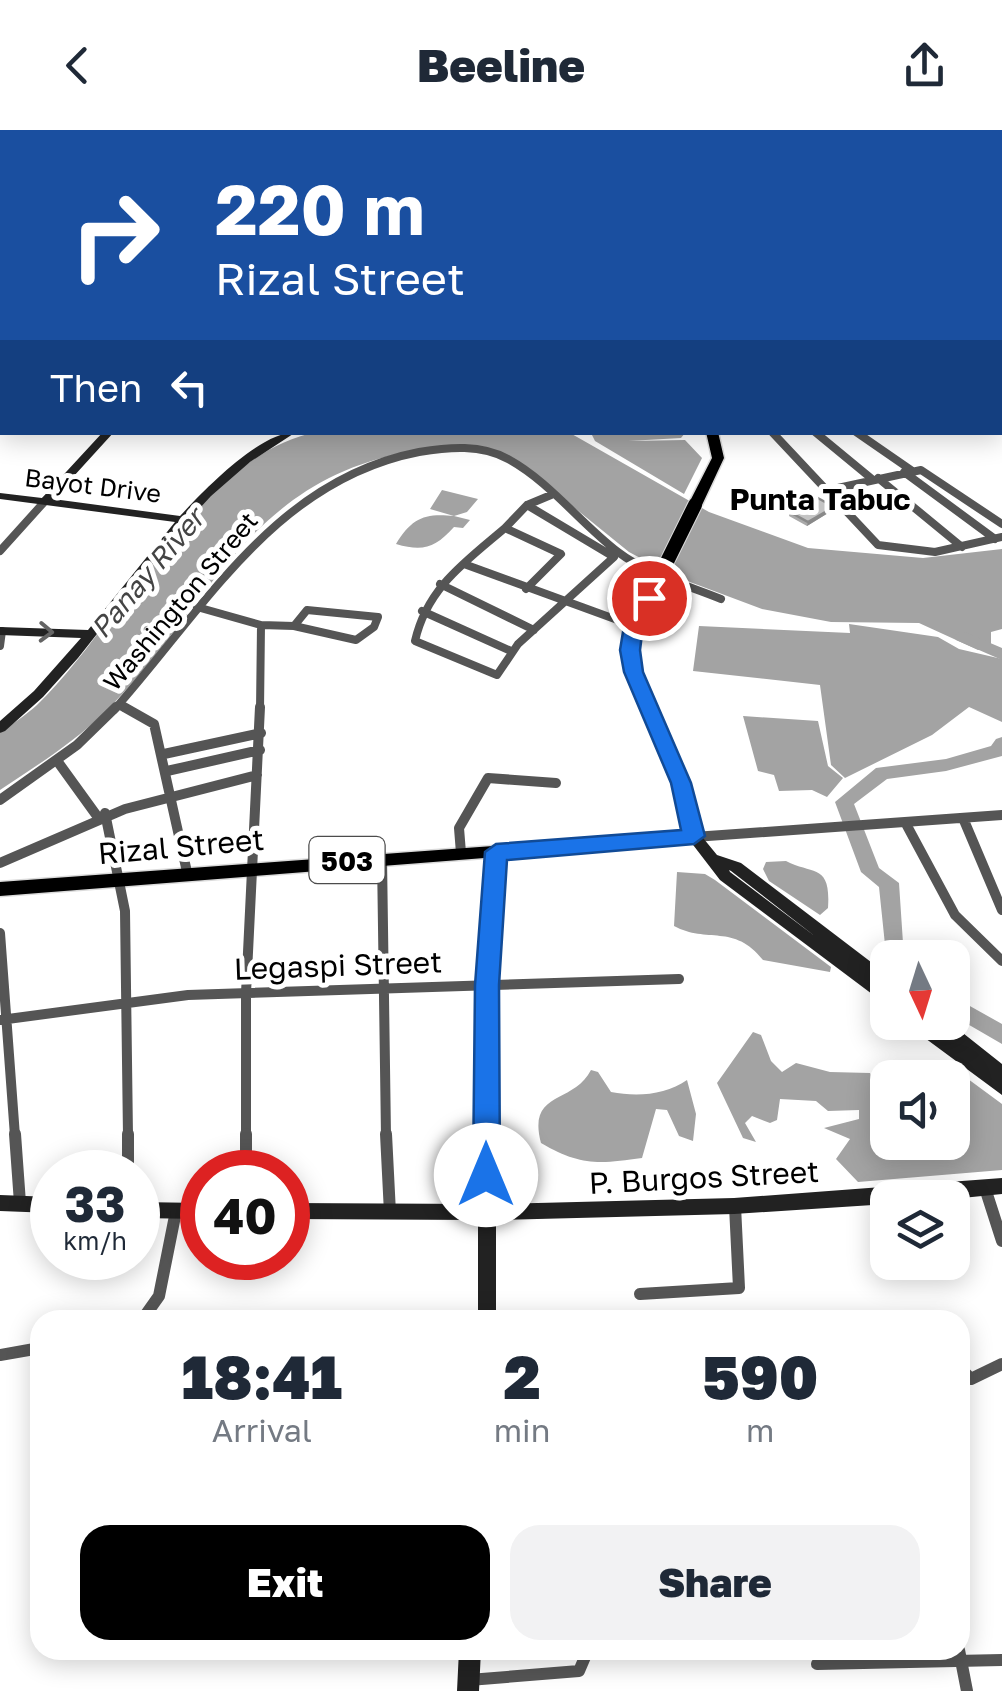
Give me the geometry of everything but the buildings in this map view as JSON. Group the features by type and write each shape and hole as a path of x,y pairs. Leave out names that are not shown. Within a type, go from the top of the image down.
{"main road":[{"path":"694,836 681,783 634,672 630,650 634,626 718,458 713,435"},
{"name":"Rizal Street","path":"0,889 694,836"}],"street":[{"path":"490,130 528,130"},
{"path":"0,551 106,435"},
{"path":"0,728 39,698 180,520 249,460 286,435"},
{"path":"775,435 878,544 935,552 998,538"},
{"path":"819,435 962,547"},
{"path":"860,435 998,538"},
{"name":"Washington Street","path":"0,800 58,762 118,706 197,606 276,519 347,473 382,462 442,449 494,452 622,556 720,598"},
{"path":"824,490 921,470 1002,524"},
{"path":"527,505 614,557 511,651 498,675 470,667 415,641 422,610 440,584 527,505 551,495"},
{"name":"Bayot Drive","path":"0,496 180,520"},
{"path":"506,528 561,554"},
{"path":"526,588 561,554 584,539"},
{"path":"464,564 634,626"},
{"path":"440,584 534,630"},
{"path":"197,606 261,625 294,626 356,640 374,627 378,617 307,610 294,626"},
{"path":"422,610 511,651"},
{"path":"246,1150 246,992 261,732 261,625"},
{"path":"1,636 92,634"},
{"path":"118,706 145,715 154,724 164,754 187,872"},
{"path":"164,754 261,732"},
{"path":"167,771 260,750"},
{"path":"58,762 101,815 122,878 128,1150"},
{"path":"0,862 101,815 172,791 257,775"},
{"path":"460,853 458,828 488,778 556,783"},
{"name":"Rizal Street","path":"694,836 1002,815"},
{"path":"963,818 1002,910"},
{"path":"906,822 944,905 970,937 1002,961"},
{"path":"694,836 725,876 870,986"},
{"path":"487,1310 487,985 496,852"},
{"path":"382,858 390,1213"},
{"path":"715,860 736,867 870,970"},
{"path":"0,933 3,1019 20,1203"},
{"name":"Legaspi Street","path":"3,1019 126,1002 246,992 679,979"},
{"path":"939,1040 1002,1088"},
{"path":"959,1040 1002,1073"},
{"path":"994,1187 1002,1241"},
{"name":"P. Burgos Street","path":"310,1211 486,1213 734,1206 994,1187"},
{"path":"0,1203 30,1204"},
{"path":"640,1294 738,1288 734,1206"},
{"path":"160,1211 180,1211"},
{"path":"149,1310 159,1296 176,1211"},
{"path":"0,1355 30,1350"},
{"path":"970,1378 1002,1364"},
{"path":"970,1657 1002,1660"},
{"path":"469,1660 468,1685 580,1672 584,1660"},
{"path":"817,1664 889,1660"},
{"path":"962,1660 968,1691"}],"water":[{"name":"Panay River","path":"308,435 574,435 709,512 808,548 923,558 1002,549 1002,629 991,632 991,647 978,650 919,623 831,622 762,609 674,576 629,552 513,458 488,450 461,448 408,452 352,468 306,491 268,521 234,556 104,713 0,790 0,733 37,705 68,672 196,509 233,475 273,448"},
{"path":"592,435 683,435 628,441 685,440 702,458 684,494 595,441"},
{"path":"442,490 478,499 467,512 454,516 430,509"},
{"path":"454,516 470,520 463,528 454,527 428,546 396,544 420,519"},
{"path":"849,624 938,637 959,649 1002,659 1002,722 969,707 932,735 845,778 831,765 820,685 693,671 699,626 850,633"},
{"path":"743,716 818,721 828,766 843,778 827,797 812,790 779,791 774,775 758,771"},
{"path":"786,861 823,877 828,908 820,915 769,881 763,869 766,862"},
{"path":"677,872 705,874 715,880 831,967 830,972 763,960 731,938 674,926"},
{"path":"753,1032 761,1035 771,1061 782,1072 796,1063 830,1072 870,1073 870,1160 970,1160 970,1080 1002,1104 1002,1170 858,1182 836,1159 850,1139 824,1128 859,1119 859,1110 828,1111 816,1101 780,1099 777,1120 770,1123 752,1116 745,1123 756,1142 743,1138 717,1083"},
{"path":"591,1070 598,1072 611,1092 621,1094 661,1092 687,1080 696,1114 693,1141 679,1136 667,1110 656,1109 642,1158 590,1161 567,1156 541,1143 540,1114 574,1089"}],"waterway":[{"path":"962,636 1002,655"},
{"path":"893,940 889,883 871,872 844,802 882,773 946,765 997,751 1002,743"},
{"path":"970,1015 1002,1035"}],"district":[{"name":"Punta Tabuc","path":"820,499"}],"route":[{"path":"486,1175 487,985 496,852 694,836 681,783 634,672 630,650 634,626 649,598"}]}
